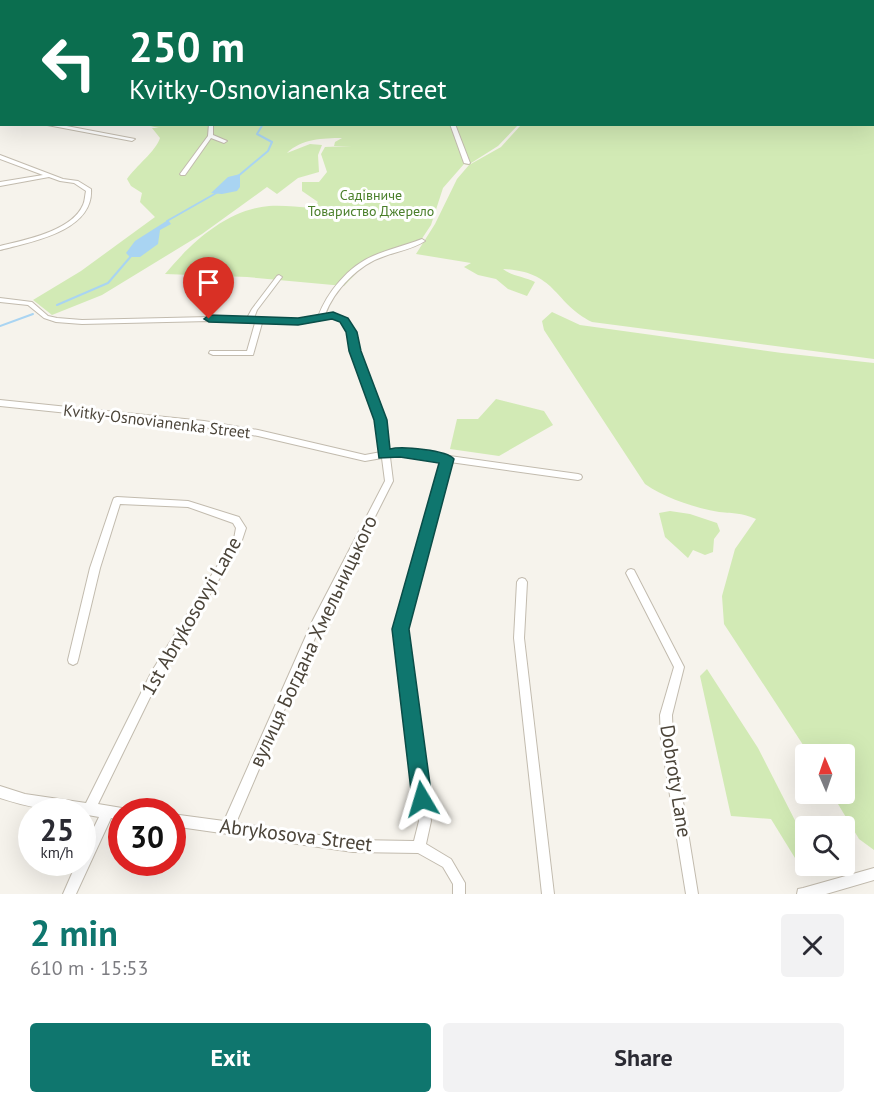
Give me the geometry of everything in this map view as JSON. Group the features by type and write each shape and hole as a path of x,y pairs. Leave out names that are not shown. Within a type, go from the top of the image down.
{"street":[{"path":"57,126 132,139"},
{"path":"183,174 210,136 210,126"},
{"path":"453,126 467,163"},
{"path":"210,136 224,141"},
{"path":"0,157 76,182 89,190 90,203 85,211 68,226 0,248"},
{"path":"0,184 52,174"},
{"path":"321,316 324,306 359,268 370,260 422,241"},
{"path":"250,320 279,277"},
{"path":"0,300 30,303 46,317 82,322 125,319 298,322 321,316 333,316 344,320 352,332 355,351 381,420 384,455"},
{"path":"213,352 250,352 259,321"},
{"name":"Kvitky-Osnovianenka Street","path":"0,403 204,424 258,433 365,458 400,452 578,477"},
{"name":"вулиця Богдана Хмельницького","path":"228,827 317,623 389,481 384,455"},
{"path":"447,459 400,629 425,820 419,847 447,863 459,883 459,894"},
{"name":"1st Abrykosovyi Lane","path":"73,660 96,568 117,500 188,504 236,520 241,528 238,540 156,674 94,798"},
{"name":"Dobroty Lane","path":"631,573 679,668 666,715 667,740 692,894"},
{"path":"522,582 519,638 548,894"},
{"path":"0,792 19,798"},
{"name":"Abrykosova Street","path":"186,822 353,846 419,847"},
{"path":"69,894 108,825"},
{"path":"803,894 874,874"}],"green space":[{"name":"Садівниче Товариство Джерело","path":"150,126 517,126 498,146 468,165 464,164 443,188 431,225 421,240 370,259 344,286 247,277 165,274 198,240 238,214 269,206 312,208 318,202 302,191 302,182 319,182 327,172 321,154 325,147 352,146 334,146 335,142 342,138 320,139 306,142 287,153 310,144 322,145 318,155 319,172 298,178 277,194 267,187 202,234 102,295 52,315 33,300 81,271 155,217 140,202 142,193 131,186 127,179 158,143 160,138 152,128 159,128"},
{"path":"520,126 874,126 874,359 592,322 569,306 554,289 535,276 521,271 503,269 535,282 527,296 508,289 496,279 478,275 464,267 471,263 416,254 435,224 457,179 469,165 501,147"},
{"path":"552,312 580,325 782,353 874,363 874,850 859,839 855,832 855,816 845,816 838,804 855,804 855,744 802,744 724,624 722,596 735,549 756,519 690,505 662,494 645,484 544,330 542,321"},
{"path":"496,399 544,411 553,425 499,456 450,449 457,419 478,419"},
{"path":"670,511 690,514 717,523 720,531 714,539 713,552 705,555 693,550 688,558 665,537 659,513"},
{"path":"707,669 758,748 795,820 795,858 771,819 731,816 700,676"}],"water":[{"path":"240,174 240,187 237,191 222,194 211,193 228,177"},
{"path":"168,220 171,224 160,230 158,244 140,257 130,257 126,253 135,241"}],"waterway":[{"path":"237,177 268,151 272,142 257,134 262,126"},
{"path":"167,221 218,192"},
{"path":"57,305 108,283 132,255"},
{"path":"0,326 33,314"}],"route":[{"path":"209,319 298,322 321,316 333,316 344,320 352,332 355,351 381,420 384,455 400,452 447,459 400,629 422,799"}]}
